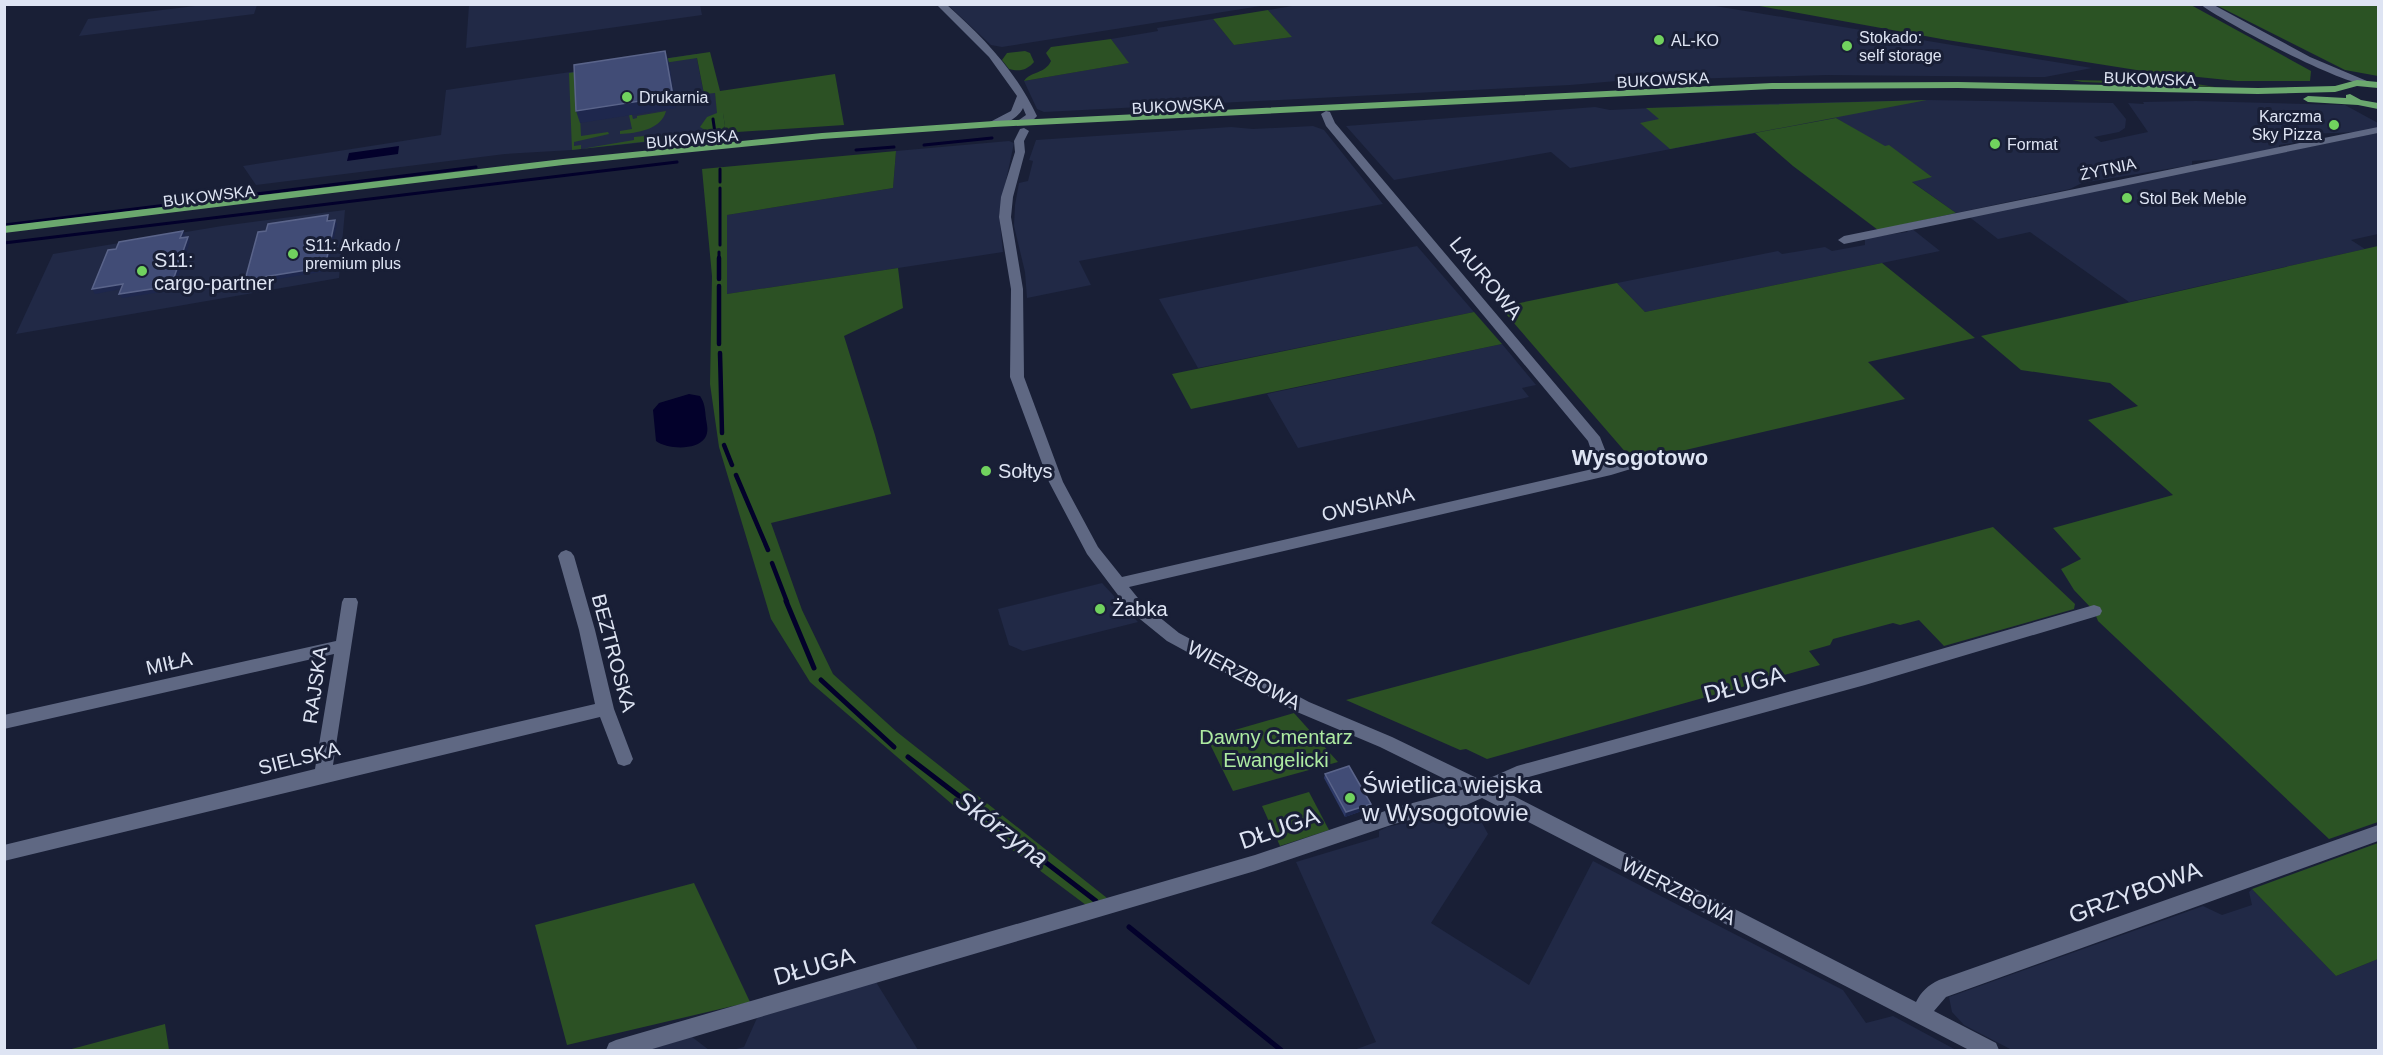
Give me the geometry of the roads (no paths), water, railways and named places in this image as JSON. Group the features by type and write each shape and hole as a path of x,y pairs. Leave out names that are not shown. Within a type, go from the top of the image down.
{"main road":[{"name":"BUKOWSKA","path":"4,230 621,155 866,132 1021,122 1772,86 1934,84 2258,91 2343,87 2352,83 2374,84"},
{"path":"2343,87 2348,96 2358,102"},
{"name":"BUKOWSKA","path":"4,238 633,161 855,142 1021,122 1326,114 1698,95 1850,91 2027,92 2358,102 2377,106"}],"street":[{"name":"WIERZBOWA","path":"940,4 986,48 1011,80 1032,116 1021,122"},
{"path":"2204,4 2292,51 2352,78 2374,84"},
{"path":"2292,51 2338,80 2343,87"},
{"name":"WIERZBOWA","path":"1022,98 1021,122 1029,141 1020,152 1009,191 1005,217 1017,289 1015,359 1018,386 1072,516 1092,550 1117,584 1151,621 1181,642 1303,706 1386,742 1482,789 1989,1050"},
{"name":"LAUROWA","path":"1326,114 1330,124 1595,440 1600,456 1611,470"},
{"name":"ŻYTNIA","path":"1844,240 2379,130"},
{"name":"OWSIANA","path":"1117,584 1629,465"},
{"name":"BEZTROSKA","path":"566,556 587,630 605,710 624,759"},
{"name":"RAJSKA","path":"323,775 350,602"},
{"name":"DŁUGA","path":"616,1050 1255,863 1394,816 1462,799 1517,773 1865,678 2094,610"},
{"name":"MIŁA","path":"4,722 342,646"},
{"name":"SIELSKA","path":"4,854 323,775 605,710"},
{"name":"GRZYBOWA","path":"1922,1015 1927,1002 1939,990 2379,833"}],"waterway":[{"name":"Skórzyna","path":"713,119 715,133"},
{"path":"924,145 992,138"},
{"path":"856,150 894,147"},
{"path":"4,243 677,162"},
{"path":"4,225 476,167"},
{"name":"Skórzyna","path":"720,169 720,182"},
{"name":"Skórzyna","path":"720,188 720,245"},
{"name":"Skórzyna","path":"719,252 719,279"},
{"name":"Skórzyna","path":"719,286 719,344"},
{"name":"Skórzyna","path":"720,353 722,433"},
{"name":"Skórzyna","path":"724,445 732,465"},
{"name":"Skórzyna","path":"736,475 768,550"},
{"name":"Skórzyna","path":"772,563 787,602"},
{"name":"Skórzyna","path":"786,601 814,668"},
{"name":"Skórzyna","path":"821,680 894,747"},
{"name":"Skórzyna","path":"908,757 1096,901"},
{"name":"Skórzyna","path":"1129,927 1281,1050"}],"place":[{"name":"AL-KO","path":"1659,40"},
{"name":"Stokado: self storage","path":"1847,46"},
{"name":"Drukarnia","path":"627,97"},
{"name":"Karczma Sky Pizza","path":"2334,125"},
{"name":"Format","path":"1995,144"},
{"name":"Stol Bek Meble","path":"2127,198"},
{"name":"S11: Arkado / premium plus","path":"293,254"},
{"name":"S11: cargo-partner","path":"142,271"},
{"name":"Sołtys","path":"986,471"},
{"name":"Żabka","path":"1100,609"},
{"name":"Świetlica wiejska w Wysogotowie","path":"1350,798"}],"district":[{"name":"Wysogotowo","path":"1640,457"}],"park label":[{"name":"Dawny Cmentarz Ewangelicki","path":"1276,748"}]}
